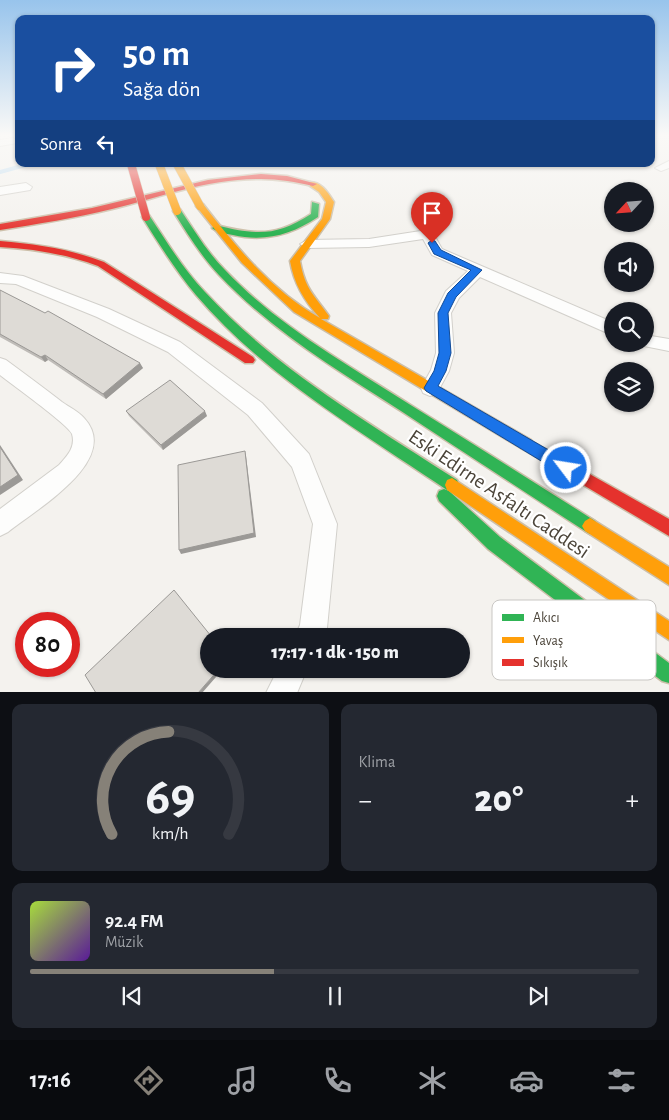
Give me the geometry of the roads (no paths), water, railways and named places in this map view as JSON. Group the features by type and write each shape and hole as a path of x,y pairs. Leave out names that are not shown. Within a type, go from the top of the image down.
{"highway":[{"path":"132,168 146,217 174,263 215,311 264,353 308,387"},
{"name":"Eski Edirne Asfaltı Caddesi","path":"161,168 177,211 192,238 223,272 281,324 330,360 669,577"},
{"path":"179,168 200,206 224,240 264,282 298,310 669,528"},
{"path":"0,228 106,208 200,184 242,177 268,176 296,179 315,185 323,191 330,202 326,219 295,261 296,275 302,292 344,337"},
{"path":"1,243 206,190 247,183 281,183 294,186 309,193 315,202 314,215 303,225 276,235 262,238 245,236 216,228"},
{"path":"1,243 42,246 76,253 101,264 248,360 284,378 308,387"},
{"name":"Eski Edirne Asfaltı Caddesi","path":"308,387 623,600"},
{"path":"383,439 494,544 569,600"},
{"name":"Eski Edirne Asfaltı Caddesi","path":"656,622 669,631"},
{"path":"656,664 669,674"}],"street":[{"path":"0,191 26,187"},
{"path":"307,244 369,243 427,234 437,252 604,325"},
{"path":"430,388 440,371 445,353 443,313 452,295 478,270"},
{"path":"0,278 18,279 103,313 174,347 255,409 301,462 325,524 313,628"},
{"path":"654,343 669,345"},
{"path":"0,365 77,424 82,431 84,440 80,456 67,473 0,524"},
{"path":"282,692 289,678"}],"waterway":[{"path":"0,172 13,168"}]}
